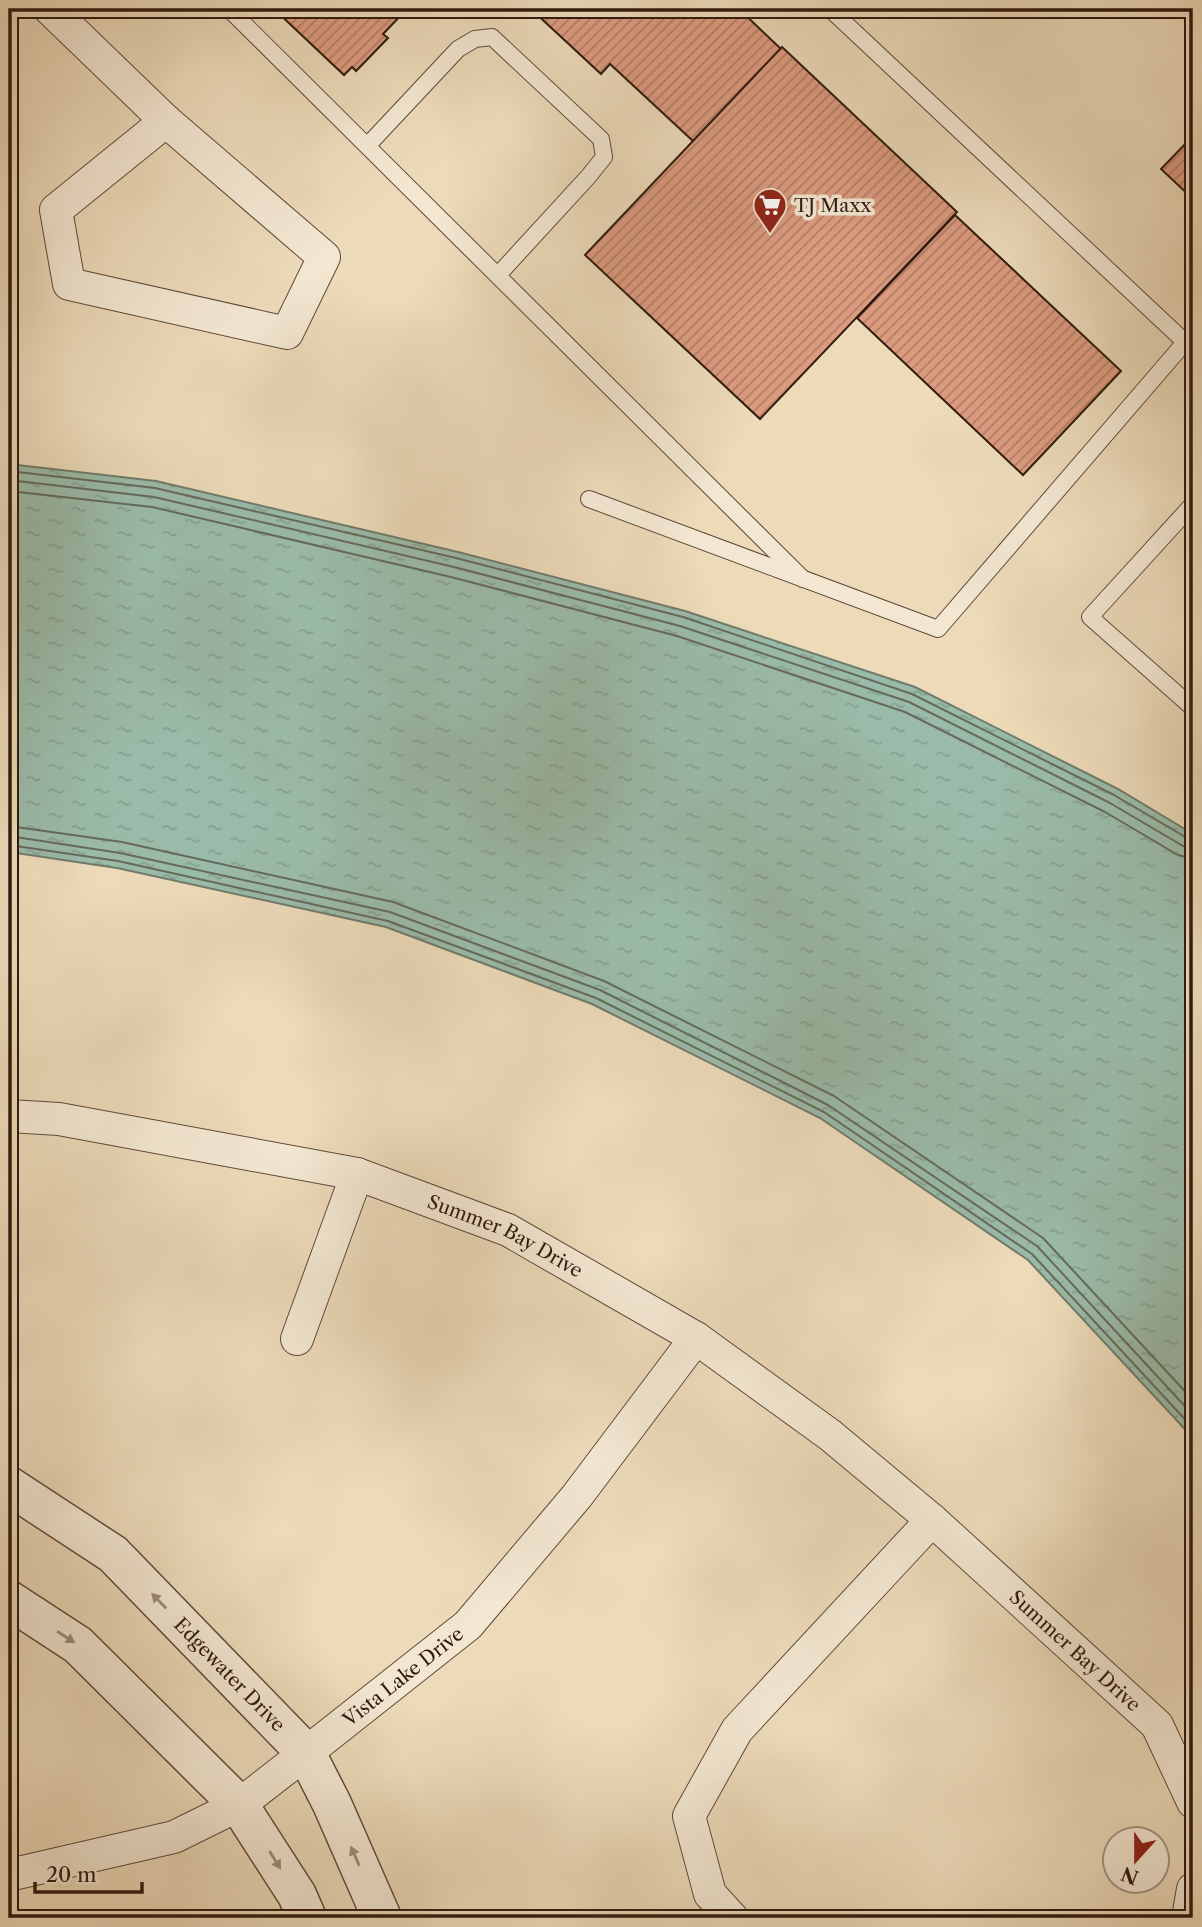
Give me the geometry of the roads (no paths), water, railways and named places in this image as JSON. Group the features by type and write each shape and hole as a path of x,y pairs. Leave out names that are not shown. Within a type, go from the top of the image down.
{"street":[{"path":"50,9 166,121 324,257 287,333 69,284 56,210 166,121"},
{"name":"Summer Bay Drive","path":"9,1116 59,1119 357,1174 508,1230 696,1338 830,1435 932,1520 1157,1725 1193,1802"},
{"path":"297,1339 357,1174"},
{"name":"Vista Lake Drive","path":"9,1875 174,1837 239,1805 306,1753 468,1625 577,1496 696,1338"},
{"name":"Edgewater Drive","path":"9,1486 113,1554 306,1753 332,1804 382,1918"},
{"path":"732,1918 710,1894 689,1816 737,1730 932,1520"},
{"path":"9,1600 78,1645 239,1805 297,1895 307,1918"},
{"path":"1188,1918 1193,1889"}],"lane":[{"path":"229,9 803,579"},
{"path":"589,499 938,629 1189,338 830,9"},
{"path":"368,145 458,49 475,38 492,37 601,139 604,157 498,275"},
{"path":"1193,504 1090,617 1193,708"}],"water":[{"path":"9,464 156,481 458,552 685,611 915,687 1118,789 1193,834 1193,1438 1028,1260 820,1118 592,1004 386,927 117,868 9,852"}],"place":[{"name":"TJ Maxx","path":"770,235"}]}
